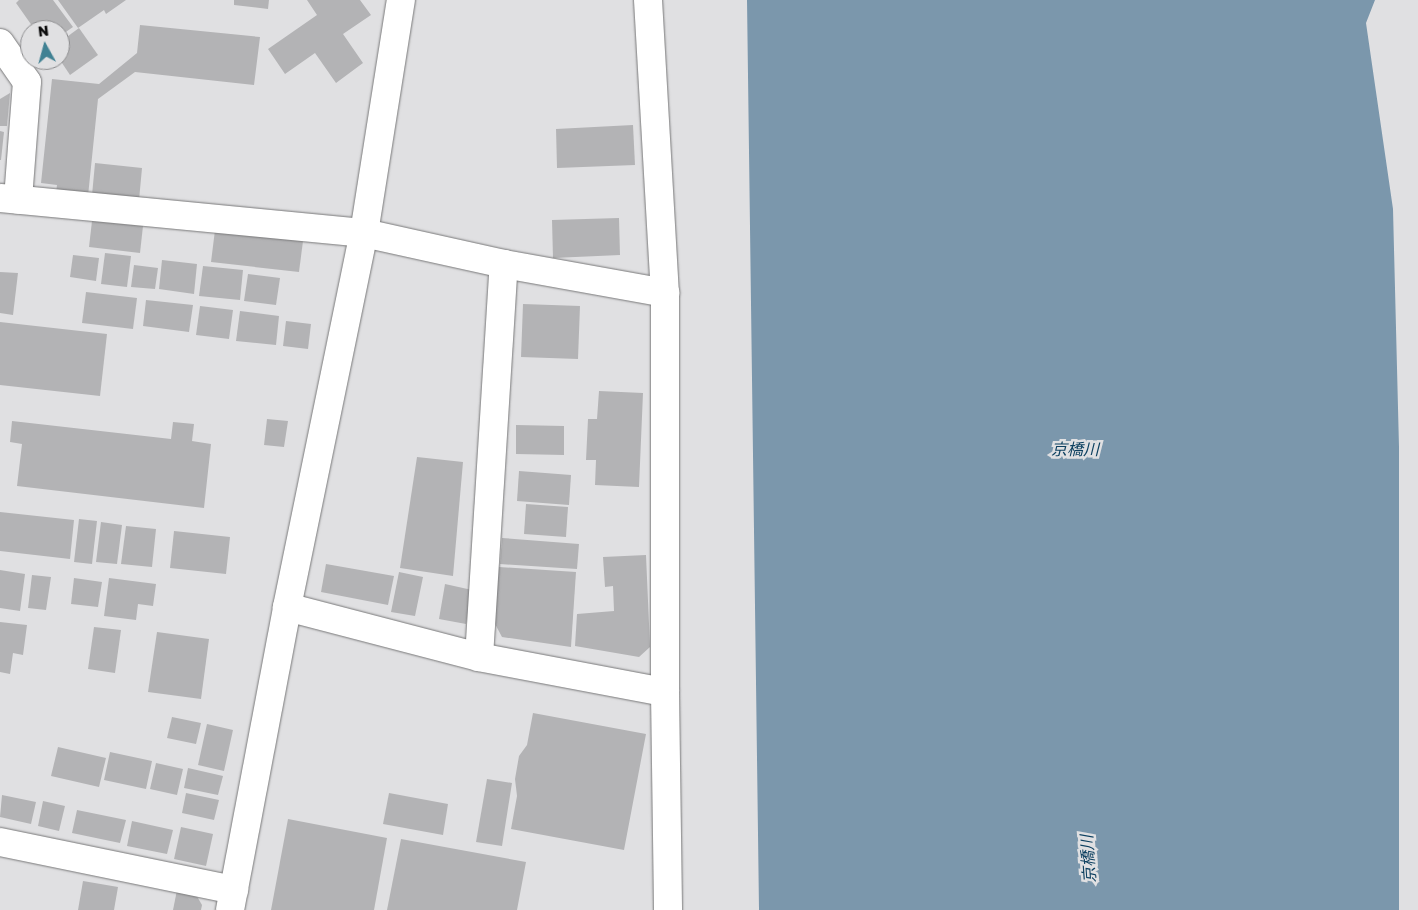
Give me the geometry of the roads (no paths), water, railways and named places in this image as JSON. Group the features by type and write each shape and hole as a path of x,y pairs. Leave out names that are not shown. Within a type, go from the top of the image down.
{"street":[{"path":"0,842 232,900 287,607 364,233 401,0"},
{"path":"648,0 665,293 665,692 668,910"},
{"path":"0,43 27,82 9,199 364,233 504,264 665,293"},
{"path":"479,657 504,264"},
{"path":"287,607 479,657 665,692"}],"water":[{"name":"京橋川","path":"747,0 1375,0 1366,23 1393,209 1399,447 1399,910 759,910"}]}
